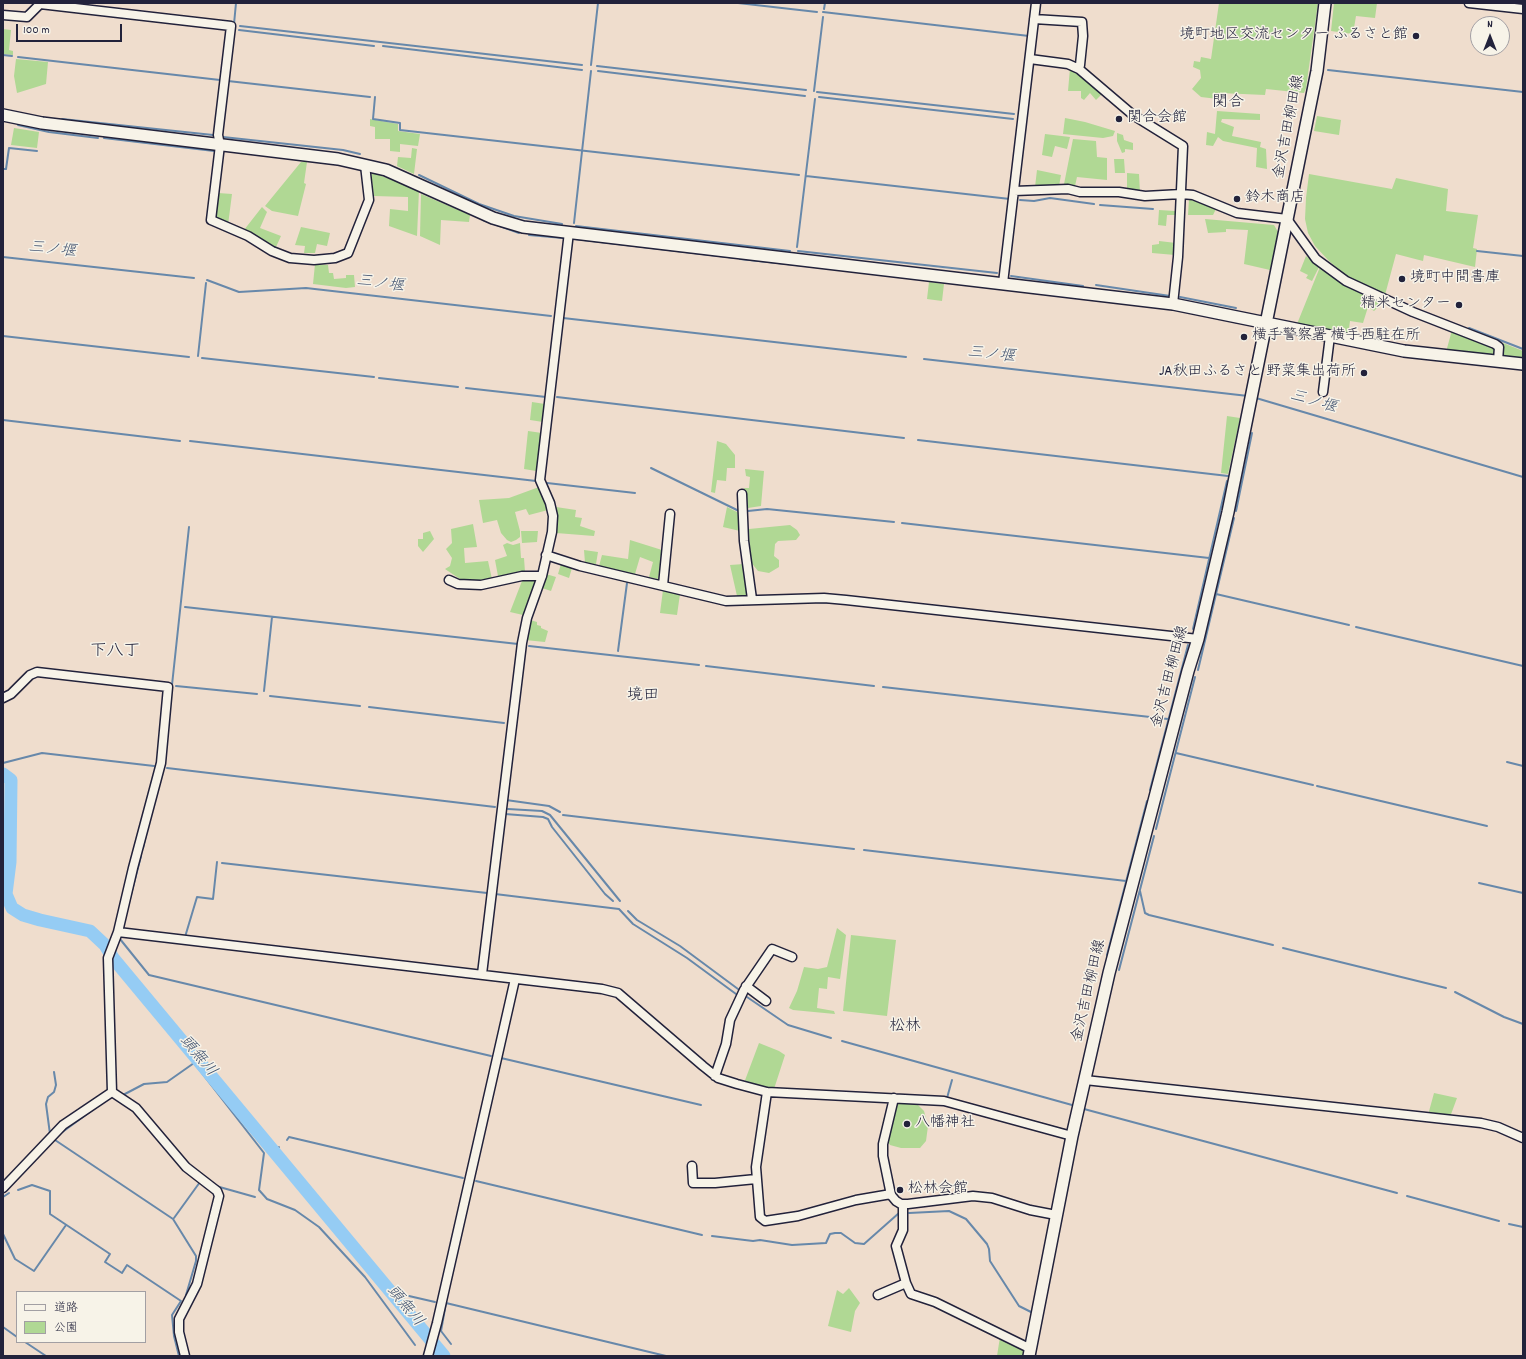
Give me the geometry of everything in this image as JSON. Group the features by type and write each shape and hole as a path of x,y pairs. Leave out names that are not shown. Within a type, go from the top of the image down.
{"street":[{"path":"1003,283 1036,3"},
{"name":"金沢吉田柳田線","path":"1030,1352 1072,1136 1109,973 1141,847 1198,639 1228,512 1317,71 1325,3"},
{"path":"1469,3 1523,9"},
{"path":"3,15 27,17 40,4 231,26 218,135 220,145 212,220 248,236 272,251 290,258 321,259 335,258 348,253 369,200 365,165"},
{"path":"1034,19 1082,22 1083,36 1079,68"},
{"path":"1030,59 1068,64 1079,68 1133,115 1183,146 1178,257 1173,304"},
{"path":"3,115 42,124 338,159 386,170 493,218 523,227 1173,304 1404,351 1523,364"},
{"path":"1014,191 1068,189 1080,192 1119,192 1145,196 1181,194 1193,195 1236,214 1287,219 1316,259 1346,281 1413,312 1496,344 1499,347 1498,362"},
{"path":"482,974 522,643 527,618 542,576 550,543 553,516 550,503 540,480 569,232"},
{"path":"1323,392 1330,336"},
{"path":"742,494 745,548 752,599"},
{"path":"662,585 670,514"},
{"path":"546,555 580,566 726,601 752,599 824,598 853,600 1198,639"},
{"path":"449,580 458,584 481,585 522,576 542,576"},
{"path":"3,698 11,694 30,674 37,672 168,687 161,763 133,868 118,932 108,958 112,1092"},
{"path":"118,932 602,989 618,993 715,1076 768,1092 944,1101 1072,1136"},
{"path":"715,1076 726,1044 730,1020 746,986 772,949 792,957"},
{"path":"428,1356 437,1323 515,979"},
{"path":"746,986 766,1001"},
{"path":"1085,1080 1482,1123 1498,1127 1523,1138"},
{"path":"3,1188 63,1124 112,1092"},
{"path":"112,1092 136,1108 186,1166 217,1191 218,1196 197,1284 179,1319 178,1332 185,1356"},
{"path":"768,1092 757,1153 756,1179 760,1217 765,1221 891,1194"},
{"path":"894,1098 883,1144 883,1156 891,1194 896,1201 903,1204 946,1201 973,1196 992,1198 1030,1210 1056,1216"},
{"path":"692,1166 692,1183 715,1183 756,1179"},
{"path":"903,1204 903,1230 896,1246 906,1283 911,1294 935,1302 1030,1352"},
{"path":"878,1295 906,1283"}],"green space":[{"path":"1219,3 1318,3 1306,88 1304,93 1266,89 1265,95 1220,93 1218,99 1201,97 1192,89 1201,78 1200,70 1193,67 1194,61 1200,62 1201,57 1211,59"},
{"path":"1334,3 1377,3 1375,18 1356,16 1353,34 1331,31"},
{"path":"3,29 11,30 9,50 13,51 13,55 3,54"},
{"path":"16,59 48,62 46,84 17,93 14,76"},
{"path":"1070,68 1075,70 1104,92 1096,100 1090,93 1084,100 1081,98 1081,91 1068,91"},
{"path":"1217,111 1260,114 1260,120 1222,119 1221,122 1234,127 1232,136 1261,142 1260,147 1266,149 1267,169 1256,167 1257,148 1223,141 1218,137 1213,146 1206,145 1207,132 1215,134"},
{"path":"1317,116 1341,120 1339,135 1314,131"},
{"path":"1065,118 1115,131 1113,136 1103,138 1063,134"},
{"path":"370,119 398,124 398,131 420,134 418,146 400,144 400,152 390,151 390,139 375,139 375,127 370,126"},
{"path":"14,128 39,132 37,148 11,145"},
{"path":"1117,133 1123,135 1124,140 1133,143 1133,150 1125,149 1125,152 1122,153 1117,141"},
{"path":"1045,134 1070,137 1067,149 1055,146 1052,157 1042,155"},
{"path":"1073,139 1096,141 1097,157 1107,158 1107,180 1077,177 1075,186 1064,184"},
{"path":"412,148 417,149 414,174 397,166 398,157 411,158"},
{"path":"1114,159 1124,159 1125,173 1115,173"},
{"path":"301,162 307,162 304,183 306,184 298,216 272,211 265,206"},
{"path":"1037,170 1061,175 1059,186 1035,187"},
{"path":"371,172 419,190 417,236 389,226 390,209 408,211 408,197 374,196"},
{"path":"1127,173 1139,174 1140,193 1127,190"},
{"path":"1309,174 1392,189 1396,178 1448,189 1446,211 1478,215 1473,248 1477,249 1475,267 1424,255 1423,261 1396,254 1385,295 1350,279 1329,261 1315,246 1308,233 1305,219"},
{"path":"218,193 232,194 228,225 216,217"},
{"path":"421,194 470,215 469,222 441,220 440,245 420,236"},
{"path":"1189,199 1216,209 1213,215 1188,215"},
{"path":"262,207 267,212 260,228 281,236 276,247 244,230"},
{"path":"1159,210 1175,211 1175,215 1167,215 1166,226 1158,225"},
{"path":"1205,219 1274,225 1278,232 1270,270 1244,264 1248,230 1226,229 1226,232 1208,233"},
{"path":"301,227 330,233 327,246 317,244 315,253 304,253 305,246 295,245"},
{"path":"1159,241 1176,243 1175,255 1152,253 1152,245 1159,244"},
{"path":"1306,256 1319,267 1312,281 1306,278 1308,275 1300,271"},
{"path":"315,264 328,265 329,273 333,273 334,279 346,278 346,275 354,275 355,287 346,288 313,284"},
{"path":"1320,267 1348,287 1383,302 1374,311 1368,307 1363,323 1350,321 1348,336 1297,324"},
{"path":"929,282 944,284 942,301 927,299"},
{"path":"1452,330 1496,347 1493,356 1446,352"},
{"path":"1503,343 1523,351 1523,358 1502,356"},
{"path":"532,402 545,404 543,422 530,420"},
{"path":"1227,416 1240,418 1228,474 1221,473"},
{"path":"528,431 542,433 536,471 524,469"},
{"path":"717,441 726,444 735,455 735,468 727,468 726,481 717,480 715,493 711,492"},
{"path":"745,469 764,471 761,506 748,508 744,488 749,488 750,477 746,476"},
{"path":"539,487 548,510 529,515 526,509 515,512 520,531 520,537 516,540 511,542 507,540 501,533 497,520 483,523 479,500 509,498"},
{"path":"556,507 576,510 575,517 582,518 580,526 595,531 594,536 556,533 558,517"},
{"path":"727,507 741,514 740,531 723,527"},
{"path":"473,524 477,547 464,548 465,563 488,561 492,579 472,582 463,581 445,569 450,566 452,558 446,549 452,543 451,529"},
{"path":"790,525 797,530 800,535 796,540 778,541 775,544 774,556 779,560 779,567 769,573 758,571 750,561 749,529"},
{"path":"430,531 434,539 423,552 418,546 418,539 423,539 423,533"},
{"path":"521,531 538,531 537,542 522,543"},
{"path":"630,540 662,550 658,579 649,577 653,562 640,557 635,574 599,566 602,555 628,559"},
{"path":"507,543 513,545 520,543 521,558 524,558 525,572 498,576 495,560 507,556 503,545"},
{"path":"584,550 598,552 596,564 585,563"},
{"path":"561,564 572,568 569,578 558,574"},
{"path":"744,564 750,596 737,596 730,565"},
{"path":"546,574 556,577 551,591 542,588"},
{"path":"537,580 523,615 510,612 522,581"},
{"path":"663,590 680,594 677,615 660,613"},
{"path":"530,620 537,622 537,625 548,631 545,642 525,640"},
{"path":"837,928 846,935 840,979 828,977 827,989 819,988 817,1008 834,1011 835,1014 793,1010 789,1008 797,991 804,967 818,969 827,967"},
{"path":"851,935 896,940 887,1016 843,1011"},
{"path":"759,1043 785,1055 774,1089 744,1083"},
{"path":"1434,1093 1457,1098 1450,1117 1428,1115"},
{"path":"900,1099 916,1103 924,1111 928,1126 926,1141 920,1148 901,1148 890,1145 882,1134 883,1121 887,1107"},
{"path":"849,1288 860,1303 855,1311 851,1332 828,1326 837,1290 843,1294"},
{"path":"1000,1337 1026,1349 1025,1356 997,1356"}],"waterway":[{"path":"234,24 236,3"},
{"path":"591,65 598,3"},
{"path":"738,3 817,12"},
{"path":"824,9 825,3"},
{"path":"823,12 1029,36"},
{"path":"814,91 823,17"},
{"path":"240,26 582,65"},
{"path":"239,30 374,46"},
{"path":"383,46 582,70"},
{"path":"3,55 12,56"},
{"path":"18,57 220,80"},
{"path":"597,66 806,90"},
{"path":"1328,70 1523,92"},
{"path":"574,223 591,71"},
{"path":"598,71 805,96"},
{"path":"228,81 370,97"},
{"path":"817,92 1014,114"},
{"path":"375,97 373,119 400,123 400,130 799,175"},
{"path":"819,97 1013,119"},
{"path":"797,247 815,99"},
{"path":"62,119 213,135"},
{"path":"18,125 49,132 98,138"},
{"path":"223,137 343,150 360,154"},
{"path":"104,138 214,151"},
{"path":"3,169 6,169 9,148 37,151"},
{"path":"419,175 479,204 514,216 562,224"},
{"path":"806,176 1010,199"},
{"path":"1020,200 1034,201 1050,198 1094,204"},
{"path":"1100,205 1153,209"},
{"path":"483,220 519,233"},
{"path":"576,226 790,251"},
{"path":"529,235 563,238"},
{"path":"575,239 736,258"},
{"path":"798,251 997,273"},
{"path":"1477,251 1523,256"},
{"name":"三ノ堰","path":"3,257 194,278"},
{"path":"740,259 824,268"},
{"path":"1011,276 1083,286"},
{"name":"三ノ堰","path":"207,280 239,292 306,288 551,316"},
{"path":"198,356 206,283"},
{"path":"1096,285 1170,296"},
{"path":"1180,297 1236,308"},
{"name":"三ノ堰","path":"563,318 906,357"},
{"path":"1231,321 1238,323"},
{"path":"1469,328 1523,349"},
{"path":"3,336 189,357"},
{"path":"202,358 374,377"},
{"name":"三ノ堰","path":"924,359 1248,396"},
{"path":"379,378 458,387"},
{"path":"466,388 546,397"},
{"path":"557,397 904,438"},
{"name":"三ノ堰","path":"1256,398 1523,477"},
{"path":"3,420 180,441"},
{"path":"1236,511 1252,433"},
{"path":"918,440 1228,476"},
{"path":"190,441 536,481"},
{"path":"651,468 739,511"},
{"path":"1193,629 1227,481"},
{"path":"547,483 635,493"},
{"path":"748,511 767,509 894,522"},
{"path":"1198,670 1234,518"},
{"path":"902,523 1209,558"},
{"path":"172,685 189,527"},
{"path":"618,651 627,583"},
{"path":"1216,594 1349,625"},
{"path":"811,602 837,603"},
{"path":"185,607 518,644"},
{"path":"264,691 272,617"},
{"path":"1356,627 1523,666"},
{"path":"1150,790 1188,645"},
{"path":"529,646 699,665"},
{"path":"706,666 874,686"},
{"path":"1156,829 1195,677"},
{"path":"176,686 257,694"},
{"path":"883,687 1168,719"},
{"path":"270,696 360,706"},
{"path":"369,707 504,723"},
{"path":"3,763 42,753 154,766"},
{"path":"1176,753 1313,785"},
{"path":"1507,762 1523,766"},
{"path":"167,768 495,807"},
{"name":"頭無川","path":"3,774 11,780 10,862 6,894 12,908 23,915 90,931 105,945 113,958 444,1356"},
{"path":"1317,786 1487,826"},
{"path":"506,800 549,806 560,812"},
{"path":"1107,955 1147,801"},
{"path":"508,809 542,811 550,815 620,901"},
{"path":"505,814 543,817 548,819 552,827 605,894 613,901"},
{"path":"563,815 854,849"},
{"path":"143,848 147,830"},
{"path":"1119,970 1154,836"},
{"path":"864,850 1126,881"},
{"path":"126,914 141,856"},
{"path":"185,937 197,897 213,899 217,862"},
{"path":"222,863 487,893"},
{"path":"1479,883 1523,893"},
{"path":"1140,891 1145,913 1149,915 1273,945"},
{"path":"495,894 619,909 633,924 687,958 736,994"},
{"path":"628,911 637,920 680,946 738,989"},
{"path":"120,939 149,975 491,1056"},
{"path":"1283,948 1446,988"},
{"path":"1455,992 1504,1017 1523,1024"},
{"path":"747,997 788,1025 831,1038"},
{"path":"842,1041 1072,1105"},
{"path":"501,1058 701,1105"},
{"path":"123,1095 144,1084 167,1082 194,1063 264,1153 259,1190 267,1199 295,1210 319,1227 365,1277 415,1345"},
{"path":"50,1134 46,1104 48,1097 54,1092 56,1085 54,1072"},
{"path":"952,1080 947,1098 1065,1130"},
{"path":"61,1133 94,1109"},
{"path":"1084,1109 1397,1193"},
{"path":"287,1140 289,1137 463,1178"},
{"path":"55,1140 173,1219 196,1256 196,1261 186,1295"},
{"name":"頭無川","path":"274,1151 279,1147"},
{"path":"476,1181 702,1235"},
{"path":"174,1218 200,1182"},
{"path":"18,1190 32,1185 50,1191 50,1214 110,1254 105,1262 122,1273 127,1265 181,1301 172,1315 174,1336 179,1356"},
{"path":"216,1186 255,1197"},
{"path":"3,1197 9,1193"},
{"path":"1407,1196 1499,1221"},
{"path":"909,1213 949,1211 966,1219 987,1244 990,1261 1019,1306 1031,1312"},
{"path":"712,1236 753,1241 760,1240 792,1245 826,1243 830,1234 841,1233 855,1243 864,1244 899,1213"},
{"path":"1509,1224 1523,1227"},
{"path":"3,1234 15,1259 34,1271 66,1225"},
{"path":"409,1296 435,1302"},
{"path":"446,1303 666,1356"},
{"path":"446,1303 441,1331 451,1344"},
{"path":"3,1327 16,1336"},
{"path":"26,1343 46,1356"}],"place":[{"name":"境町地区交流センター ふるさと館","path":"1416,36"},
{"name":"関合会館","path":"1119,119"},
{"name":"鈴木商店","path":"1237,199"},
{"name":"境町中間書庫","path":"1402,279"},
{"name":"精米センター","path":"1459,305"},
{"name":"横手警察署 横手西駐在所","path":"1244,337"},
{"name":"JA秋田ふるさと 野菜集出荷所","path":"1364,373"},
{"name":"八幡神社","path":"907,1124"},
{"name":"松林会館","path":"900,1190"}],"district":[{"name":"関合","path":"1228,104"},
{"name":"下八丁","path":"115,653"},
{"name":"境田","path":"643,697"},
{"name":"松林","path":"905,1028"}]}
